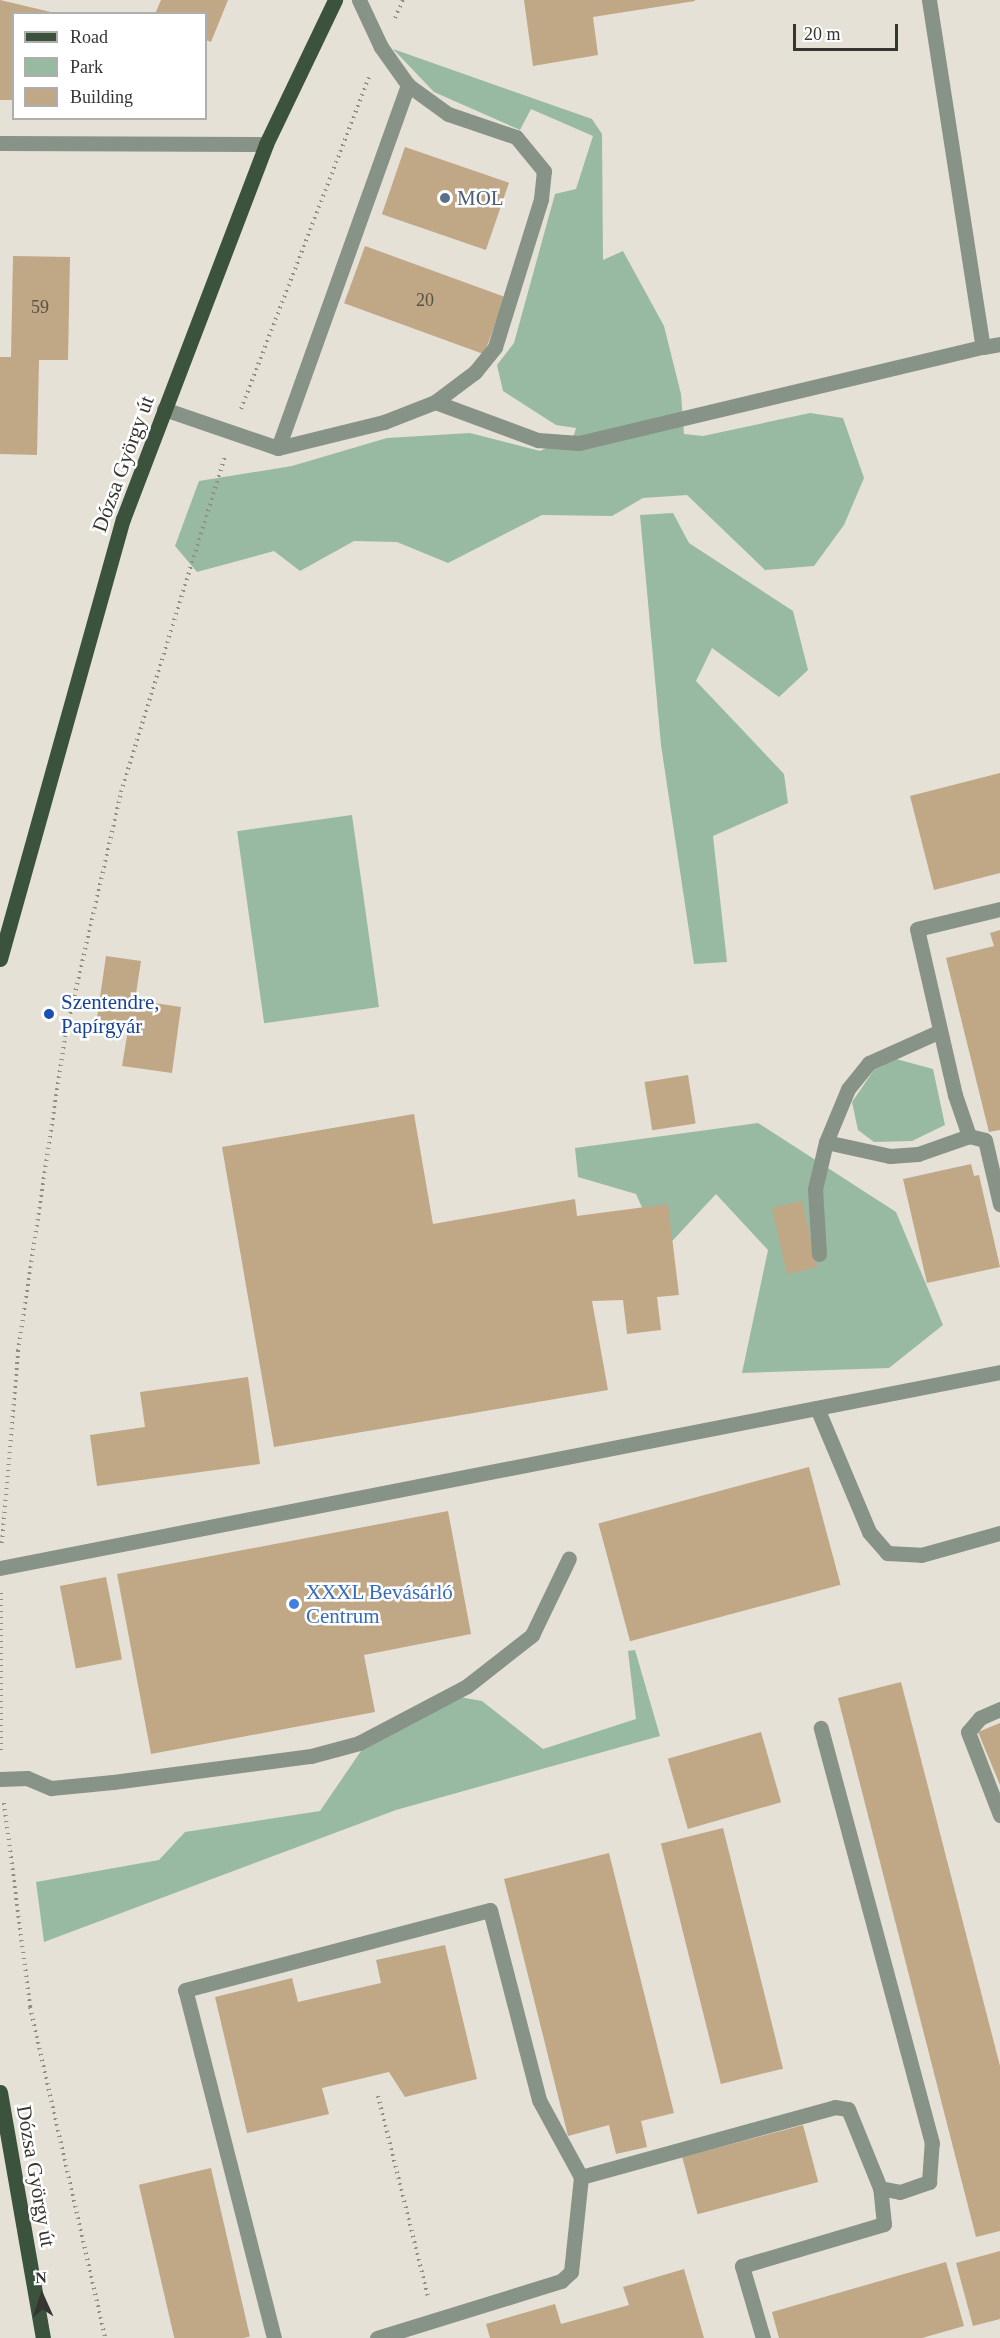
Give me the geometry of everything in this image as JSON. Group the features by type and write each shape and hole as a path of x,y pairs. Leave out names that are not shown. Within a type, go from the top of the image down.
{"main road":[{"name":"Dózsa György út","path":"0,959 123,519 266,144 335,0"},
{"name":"Dózsa György út","path":"0,2092 43,2338"}],"street":[{"path":"164,409 232,435 278,448 384,422 435,402 475,372 495,347 541,200 544,171 516,137 448,114 408,85 381,47 359,0"},
{"path":"928,0 983,347"},
{"path":"278,448 408,85"},
{"path":"0,142 266,144"},
{"path":"435,402 538,440 579,443 1000,344"},
{"path":"969,1136 938,1032 917,929 1000,909"},
{"path":"819,1254 815,1189 826,1142 848,1089 869,1063 938,1032"},
{"path":"826,1142 890,1156 918,1154 969,1136 993,1138 1000,1204"},
{"path":"1,1568 1000,1372"},
{"path":"817,1408 869,1532 887,1553 921,1555 1000,1533"},
{"path":"1,1779 27,1778 51,1788 113,1782 311,1756 359,1743 467,1686 532,1635 569,1558"},
{"path":"1000,1709 980,1718 968,1732 1000,1815"},
{"path":"821,1728 932,2143 929,2182 900,2192 880,2188"},
{"path":"274,2338 185,1989 490,1910 539,2100 581,2178 566,2277 435,2323 377,2338"},
{"path":"581,2178 835,2107 848,2109 880,2188 884,2224 742,2266 763,2338"}],"path":[{"path":"105,2338 30,2007 1,1779 1,1513 18,1351 65,1037 121,792 232,435 381,47 403,0"},
{"path":"378,2096 435,2323"}],"green space":[{"path":"393,49 592,119 602,134 603,260 623,251 664,326 681,394 684,434 703,436 810,413 843,418 864,478 844,525 814,566 765,570 687,495 643,498 612,516 542,515 448,563 397,542 354,541 300,571 274,551 197,572 175,546 199,481 292,466 387,438 470,433 540,451 574,435 576,428 556,425 503,391 497,365 514,343 555,194 576,189 593,136 531,109 520,130 434,92"},
{"path":"673,513 689,543 793,611 808,670 779,697 712,648 696,681 784,774 788,803 713,836 727,962 694,964 661,745 640,515"},
{"path":"352,815 379,1007 264,1023 237,831"},
{"path":"896,1059 933,1069 945,1125 912,1141 874,1142 858,1130 852,1102 874,1070"},
{"path":"758,1123 896,1212 943,1325 889,1368 742,1373 768,1250 716,1194 662,1252 636,1194 578,1177 575,1148"},
{"path":"635,1650 660,1736 396,1810 44,1942 36,1882 159,1860 185,1832 320,1811 361,1751 460,1697 482,1701 543,1749 636,1719 628,1651"}],"building":[{"path":"0,0 51,12 12,12 12,100 0,100"},
{"path":"161,0 228,0 211,42 207,40 207,12 156,12"},
{"path":"524,0 695,1 593,17 598,55 533,66"},
{"name":"MOL","path":"405,147 509,183 486,250 382,214"},
{"path":"365,246 505,297 484,354 344,303"},
{"path":"13,256 70,257 68,360 39,360 37,455 0,454 0,357 11,357"},
{"path":"1000,773 1000,873 934,890 910,796"},
{"path":"1000,930 1000,1130 989,1132 946,958 994,946 990,933"},
{"path":"106,956 141,961 135,1000 181,1007 172,1073 122,1066 128,1030 96,1025"},
{"path":"688,1075 696,1123 652,1130 645,1082"},
{"path":"414,1114 433,1224 575,1199 577,1216 668,1204 679,1295 657,1297 661,1330 627,1334 623,1300 592,1301 608,1390 274,1447 222,1147"},
{"path":"971,1164 974,1176 979,1175 1000,1267 927,1283 903,1179"},
{"path":"802,1201 817,1267 787,1274 772,1208"},
{"path":"248,1377 260,1464 97,1486 90,1435 145,1427 140,1392"},
{"path":"809,1467 841,1585 630,1641 598,1523"},
{"name":"XXXL Bevásárló Centrum","path":"448,1511 471,1634 364,1655 375,1712 151,1754 117,1574"},
{"path":"106,1577 122,1659 76,1668 60,1586"},
{"path":"901,1682 1000,2066 1000,2231 976,2237 838,1698"},
{"path":"1000,1723 1000,1785 978,1732"},
{"path":"761,1732 781,1802 688,1829 668,1759"},
{"path":"723,1828 783,2069 721,2084 661,1843"},
{"path":"609,1853 674,2113 641,2121 647,2147 616,2154 609,2125 568,2136 504,1879"},
{"path":"445,1945 477,2079 405,2097 389,2072 322,2088 329,2114 247,2133 215,1997 292,1978 298,2002 381,1983 376,1960"},
{"path":"803,2125 818,2182 698,2214 682,2157"},
{"path":"211,2168 250,2337 174,2338 139,2185"},
{"path":"1000,2251 1000,2319 973,2326 956,2263"},
{"path":"946,2262 964,2326 922,2338 779,2338 772,2312"},
{"path":"684,2269 704,2338 490,2338 486,2324 555,2304 561,2324 629,2305 623,2287"}],"place":[{"name":"MOL","path":"445,198"},
{"name":"Szentendre, Papírgyár","path":"49,1014"},
{"name":"XXXL Bevásárló Centrum","path":"294,1604"}]}
